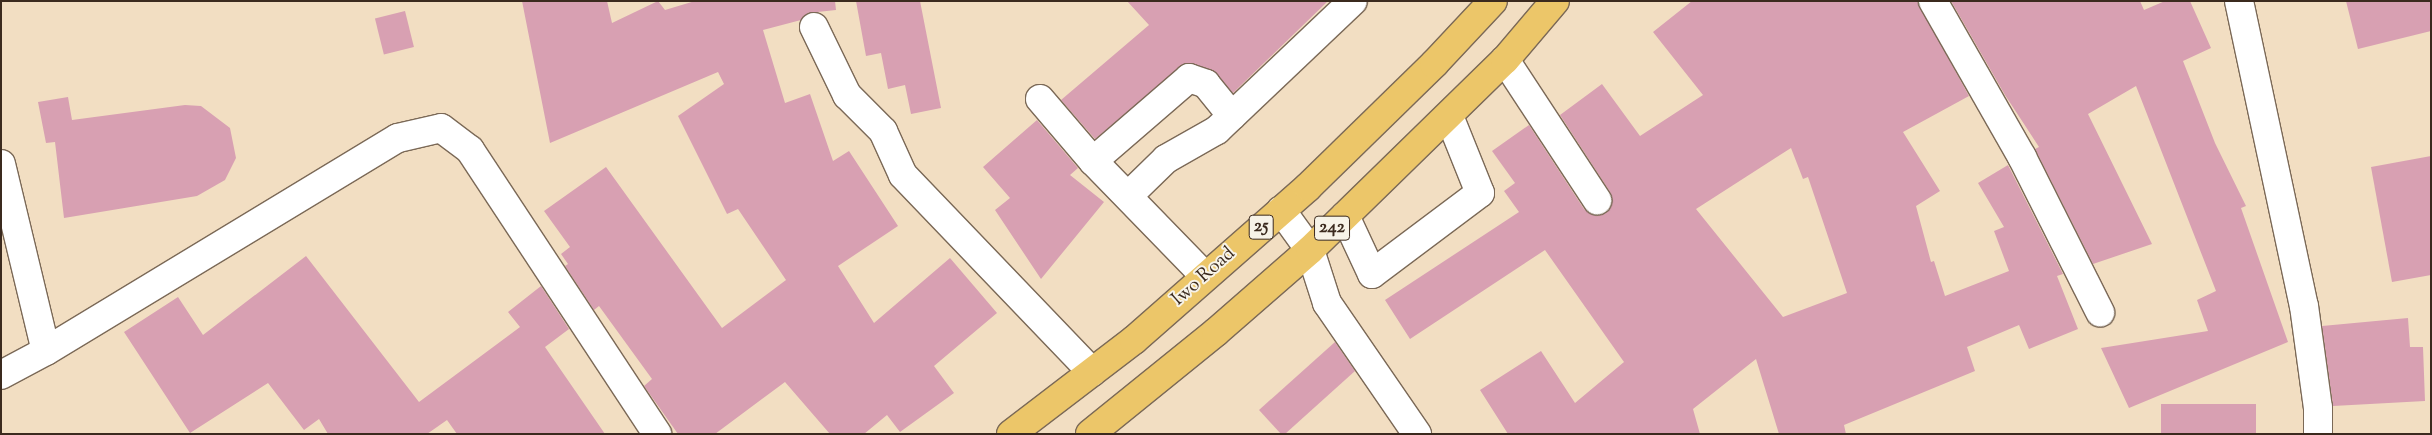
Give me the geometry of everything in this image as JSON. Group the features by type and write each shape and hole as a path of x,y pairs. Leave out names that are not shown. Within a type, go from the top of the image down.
{"main road":[{"name":"Iwo Road","path":"1010,434 1134,340 1204,275 1281,210 1434,64 1493,1"},
{"name":"242","path":"1090,434 1216,332 1310,250 1505,60 1555,1"}],"street":[{"path":"1128,196 1166,159 1217,130 1353,1"},
{"path":"1933,1 2022,157 2100,312"},
{"path":"2239,1 2304,306 2318,408 2318,434"},
{"path":"814,27 847,95 883,131 903,175 1092,372"},
{"path":"1505,60 1596,200"},
{"path":"1093,161 1188,78 1206,84 1232,116"},
{"path":"1040,99 1093,161 1204,275"},
{"path":"1345,216 1372,274 1480,194 1449,116"},
{"path":"1,375 46,351 398,138 441,128 470,150 657,434"},
{"path":"1,164 46,351"},
{"path":"1281,210 1310,250 1327,302 1417,434"}],"building":[{"path":"522,1 607,1 612,23 658,1 665,10 695,1 835,1 836,10 808,13 801,20 763,30 785,103 810,94 833,161 849,151 898,226 838,266 874,323 950,258 997,313 934,366 954,393 900,432 887,415 864,434 830,434 785,382 715,434 678,434 644,386 652,379 599,306 594,310 565,266 568,264 561,254 570,247 544,211 606,167 722,328 786,280 738,209 727,214 678,116 724,84 718,72 550,143"},
{"path":"856,1 920,1 941,108 911,114 905,85 888,89 881,53 866,56"},
{"path":"1127,1 1328,1 1233,93 1212,70 1186,63 1095,139 1061,100 1149,25"},
{"path":"1692,1 1917,1 1969,96 1903,132 1940,191 1916,206 1931,262 1934,261 1945,296 2009,271 1994,231 2004,227 1978,183 2008,165 2063,274 2057,276 2078,329 2029,349 2019,325 1967,347 1975,371 1844,425 1846,434 1779,434 1756,359 1693,409 1700,434 1508,434 1480,390 1541,351 1575,403 1624,362 1545,250 1410,339 1385,300 1519,212 1504,191 1515,183 1492,151 1529,125 1584,209 1597,216 1606,213 1611,207 1610,192 1560,115 1602,84 1640,136 1703,95 1653,32","holes":["1791,148 1803,179 1808,177 1847,293 1783,317 1696,209"]},
{"path":"1951,1 2140,1 2144,10 2165,1 2190,1 2211,48 2183,61 2215,143 2246,206 2241,208 2288,342 2129,408 2101,348 2208,331 2197,300 2216,291 2136,86 2088,114 2152,244 2093,264 2035,149 2039,147 2005,95"},
{"path":"2346,1 2431,1 2431,31 2358,49"},
{"path":"405,11 414,47 384,54 375,18"},
{"path":"68,97 72,120 185,105 201,106 230,128 236,158 225,180 197,196 64,218 55,142 46,143 38,102"},
{"path":"1037,120 1078,168 1070,175 1104,202 1041,279 995,210 1010,198 983,167"},
{"path":"2431,156 2431,275 2392,282 2371,167"},
{"path":"306,256 419,402 520,327 508,312 541,286 569,329 545,347 605,434 457,434 447,420 427,434 328,434 319,419 304,430 268,383 190,433 124,332 178,297 203,335"},
{"path":"2408,318 2410,347 2423,347 2425,401 2333,406 2322,326"},
{"path":"1335,342 1355,371 1285,434 1281,434 1259,410"},
{"path":"2161,404 2256,404 2256,434 2161,434"}]}
